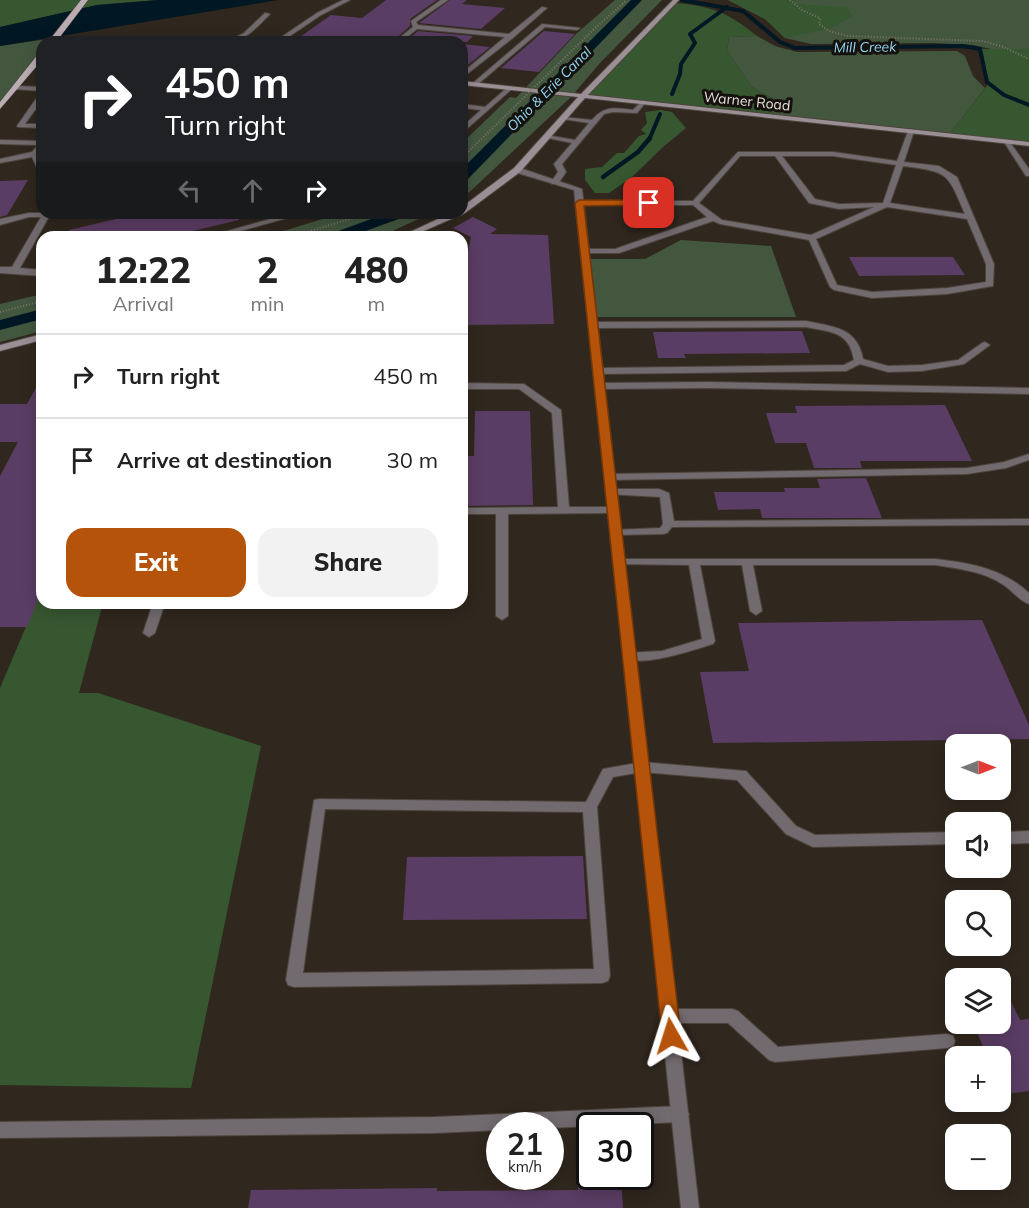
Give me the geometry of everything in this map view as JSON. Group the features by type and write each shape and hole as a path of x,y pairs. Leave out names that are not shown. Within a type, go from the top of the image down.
{"main road":[{"path":"56,36 85,0"},
{"path":"0,107 36,62"}],"street":[{"path":"286,36 319,14 347,0"},
{"path":"416,27 413,22 445,0"},
{"path":"468,206 517,170 676,0"},
{"path":"468,71 544,8"},
{"path":"242,36 267,14"},
{"path":"475,84 544,25 577,28"},
{"path":"405,36 416,27 512,36"},
{"name":"Warner Road","path":"468,83 1029,144"},
{"path":"15,88 36,88"},
{"path":"468,126 510,88"},
{"path":"555,182 562,172 558,164 602,112 613,110 635,112 643,102"},
{"path":"36,104 20,126 36,126"},
{"path":"468,107 486,109"},
{"path":"564,118 594,122"},
{"path":"579,203 695,202 720,222 812,238 886,206 911,131"},
{"path":"546,138 576,142"},
{"path":"0,142 36,144"},
{"path":"1007,142 1029,174"},
{"path":"0,161 34,154 36,152"},
{"path":"34,154 36,158"},
{"path":"695,202 738,154 833,154 936,168 954,179 990,264 990,284 948,291 872,295 834,287 812,238"},
{"path":"777,154 812,201 832,207 886,206 970,217"},
{"path":"517,170 578,189 690,1208"},
{"path":"0,223 36,215"},
{"path":"585,252 616,251 713,218"},
{"path":"233,231 278,219"},
{"path":"417,231 444,219"},
{"path":"15,270 36,233"},
{"path":"0,270 36,272"},
{"path":"593,325 806,324 841,331 856,346 859,361"},
{"path":"0,348 36,339"},
{"path":"598,372 846,368 859,361 888,369 922,368 961,362 985,345"},
{"path":"468,386 521,387 557,412 564,510"},
{"path":"600,386 800,386 1029,391"},
{"path":"609,477 967,471 1006,465 1029,458"},
{"path":"611,492 659,492 665,495 669,524 663,531 615,532"},
{"path":"468,511 613,510"},
{"path":"502,511 502,616"},
{"path":"669,524 1029,522"},
{"path":"619,562 936,562 979,568 1015,585 1029,600"},
{"path":"629,656 662,655 709,641 694,562"},
{"path":"747,562 756,611"},
{"path":"149,633 157,609"},
{"path":"590,807 319,804 294,980 602,976 590,807 608,773 642,767 741,775 791,830 813,841 945,838"},
{"path":"1011,838 1029,837"},
{"path":"669,1016 732,1016 775,1055 947,1041"},
{"path":"0,1130 435,1125 680,1114"}],"path":[{"path":"468,151 627,0"},
{"path":"790,0 802,10 820,18 819,24 827,31 843,36 872,39 933,37 981,40 1007,47 1029,59"},
{"path":"310,231 350,219"},
{"path":"0,312 36,303"}],"green space":[{"path":"0,0 158,0 97,5 0,27"},
{"path":"615,0 662,0 600,63 571,97 468,193 468,137 510,97 516,98 576,34"},
{"path":"728,0 1029,0 1029,49 991,49 973,45 933,43 811,44 785,38 765,19"},
{"path":"728,0 794,0 795,4 847,7 853,16 832,28 785,38 765,19"},
{"path":"674,3 709,8 737,21 757,36 729,37 727,51 752,87 779,102 772,116 584,95"},
{"path":"757,36 775,46 797,52 957,51 965,56 973,76 985,88 949,135 772,116 779,102 752,87 727,51 729,37"},
{"path":"36,41 36,62 0,107 0,46"},
{"path":"980,49 1029,49 1029,144 949,135 989,83 985,75 984,58"},
{"path":"661,110 672,112 686,128 631,178 609,193 595,193 585,180 585,169 602,167 617,153 624,153 639,136 646,134 641,130 647,123 645,112"},
{"path":"322,219 419,219 392,231 284,231"},
{"path":"681,240 771,246 796,317 592,317 586,259 645,259"},
{"path":"36,295 36,333 0,342 0,304"},
{"path":"36,603 36,609 101,609 79,693 98,693 261,746 191,1088 0,1085 0,688"}],"water":[{"path":"158,0 278,0 60,36 36,36 36,40 0,46 0,27 97,5"}],"building":[{"path":"386,0 437,0 410,19 410,26 399,36 301,36 331,15 362,18"},
{"path":"450,0 467,0 462,4 505,8 481,29 419,23"},
{"path":"418,31 473,36 468,41 468,36 412,36"},
{"path":"544,31 575,34 539,72 501,68"},
{"path":"468,45 490,47 469,64"},
{"path":"28,180 7,215 0,217 0,181"},
{"path":"473,217 497,229 490,234 548,235 554,324 468,325 468,252 471,237 468,236 468,231 453,228"},
{"path":"116,219 239,220 192,231 69,230"},
{"path":"849,257 953,257 965,275 859,276"},
{"path":"802,331 810,353 684,354 686,358 658,358 653,332"},
{"path":"36,388 36,605 27,627 0,627 0,476 18,442 0,442 0,404 27,404"},
{"path":"945,405 972,461 860,461 862,468 814,468 806,443 775,443 766,413 797,413 795,406"},
{"path":"475,411 530,411 533,505 468,506 468,456 474,456"},
{"path":"866,478 882,518 762,518 760,509 718,510 714,492 785,492 784,488 820,488 817,479"},
{"path":"982,620 1029,725 1029,739 1011,739 1011,734 945,734 945,740 713,743 700,672 749,671 738,623"},
{"path":"583,856 587,919 403,920 407,857"},
{"path":"1011,1002 1020,1020 1029,1019 1029,1091 1011,1093 1011,1046 983,1046 978,1034 1011,1034"},
{"path":"437,1188 437,1191 622,1190 623,1208 248,1208 251,1190"}],"waterway":[{"name":"Ohio & Erie Canal","path":"468,171 637,0"},
{"name":"Mill Creek","path":"682,0 726,8"},
{"path":"672,94 680,74 681,64 695,43 690,34 726,8"},
{"name":"Mill Creek","path":"726,8 743,11 780,42 795,48 963,46 980,49 987,82 1004,95 1029,105"},
{"path":"650,138 660,114"},
{"path":"603,177 638,152 650,138"},
{"name":"Ohio & Erie Canal","path":"352,231 385,219"},
{"name":"Ohio & Erie Canal","path":"0,325 36,316"}],"route":[{"path":"649,203 579,203 671,1036"}]}
